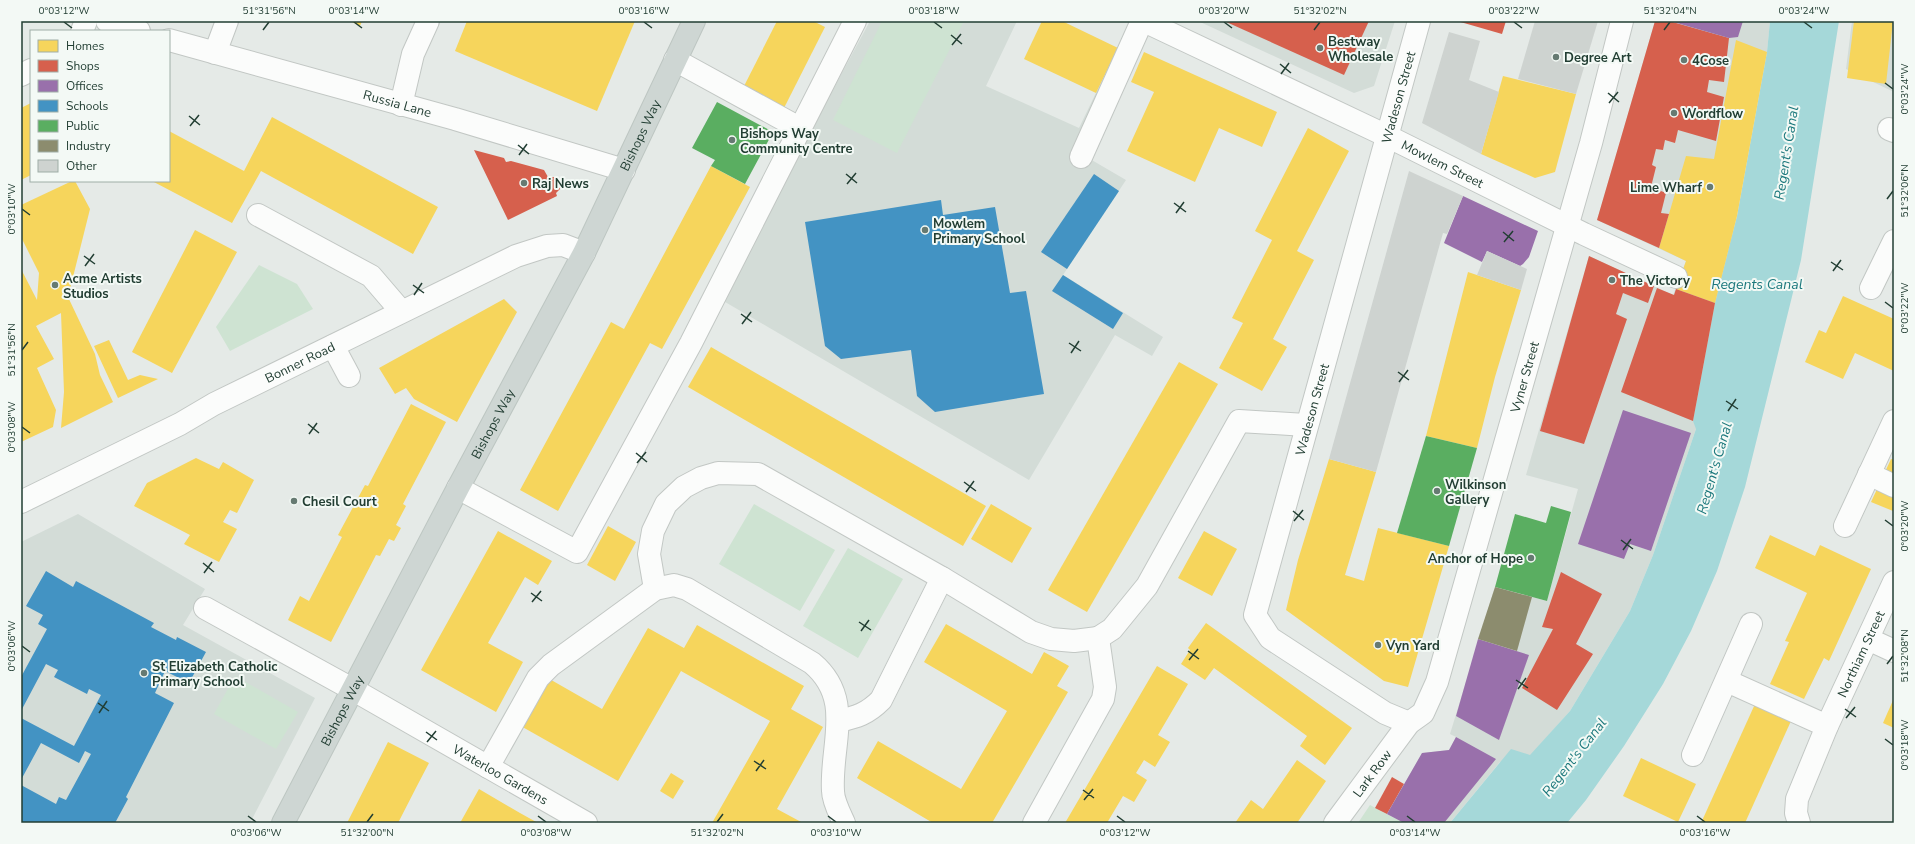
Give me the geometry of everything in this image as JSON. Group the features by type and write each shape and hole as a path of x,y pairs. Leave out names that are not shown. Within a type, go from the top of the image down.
{"main road":[{"name":"Bishops Way","path":"283,823 458,488 584,253 694,21"}],"street":[{"path":"107,21 136,30"},
{"path":"215,53 227,21"},
{"path":"401,105 414,54 428,21"},
{"path":"458,488 577,552 691,343 855,21"},
{"path":"1080,157 1143,21"},
{"name":"Mowlem Street","path":"1143,21 1388,136 1676,277"},
{"name":"Wadeson Street","path":"1409,723 1385,713 1270,638 1255,615 1306,425 1419,21"},
{"name":"Vyner Street","path":"1409,723 1423,714 1436,682 1591,143 1622,21"},
{"name":"Russia Lane","path":"170,40 463,121 624,170"},
{"path":"675,60 801,129"},
{"path":"21,75 30,70"},
{"path":"258,214 371,276 401,312"},
{"path":"1871,288 1894,240"},
{"name":"Bonner Road","path":"21,502 516,256 541,248 564,245 584,253"},
{"path":"333,346 349,376"},
{"path":"655,589 649,554 653,531 666,504 684,487 701,478 718,473 758,474 942,578 1031,632 1051,639 1074,641 1098,638 1112,629 1147,586 1239,420 1306,425"},
{"path":"1845,526 1894,420"},
{"path":"1869,474 1894,486"},
{"path":"838,721 854,718 870,711 881,700 942,578"},
{"name":"Northiam Street","path":"1799,823 1796,813 1797,799 1827,726 1894,582"},
{"path":"488,767 538,678 550,665 655,589 674,585 687,589 823,672 832,686 837,704 838,721 832,793 844,823"},
{"name":"Waterloo Gardens","path":"205,608 352,689 586,823"},
{"path":"1693,755 1751,624"},
{"path":"1034,823 1104,699 1105,687 1098,638"},
{"path":"1868,639 1894,651"},
{"path":"1727,681 1827,726"},
{"name":"Lark Row","path":"1335,823 1409,723"}],"shaded area":[{"name":"Mowlem Primary School","path":"870,21 1017,21 986,86 1079,128 1122,39 1142,49 1090,159 1126,180 1063,275 1163,337 1152,356 1115,335 1029,480 720,299"},
{"path":"1198,21 1395,21 1374,86 1354,93"},
{"path":"1655,21 1770,21 1767,52 1696,429 1653,555 1630,611 1570,711 1530,756 1500,762 1450,823 1404,823 1387,814 1422,753 1449,750 1456,737 1450,734 1495,587 1547,601 1578,489 1526,475 1589,256 1673,295 1686,261 1597,220"},
{"path":"1852,21 1894,21 1894,92 1846,69"},
{"name":"St Elizabeth Catholic Primary School","path":"78,514 205,589 183,625 315,698 250,823 21,823 21,542"}],"green space":[{"path":"882,21 964,21 897,153 833,120"},
{"path":"259,265 297,284 313,309 230,351 216,327"},
{"path":"754,504 835,550 800,611 719,564"},
{"path":"848,548 903,579 858,658 803,626"},
{"path":"235,676 298,712 276,749 214,714"},
{"path":"1370,805 1404,823 1358,823"}],"water":[{"name":"Regents Canal","path":"1770,21 1839,21 1801,260 1745,487 1717,571 1691,631 1663,684 1624,746 1586,800 1567,823 1450,823 1511,749 1530,755 1570,711 1630,611 1653,555 1696,429 1693,421 1715,303 1737,216 1767,52"}],"building: Homes":[{"path":"350,21 362,21 360,26"},
{"path":"467,21 635,21 597,111 455,51"},
{"path":"777,21 813,21 825,27 783,110 742,90"},
{"path":"1042,21 1062,21 1118,48 1096,93 1024,59"},
{"path":"1854,21 1893,21 1886,84 1847,78"},
{"name":"Lime Wharf","path":"1736,40 1767,52 1737,216 1715,303 1676,289 1686,261 1659,248 1686,156 1714,159"},
{"path":"1144,52 1277,112 1262,147 1219,128 1195,182 1127,151 1154,92 1131,82"},
{"path":"1503,76 1576,94 1555,172 1535,178 1481,154"},
{"path":"30,104 30,176 21,180 21,108"},
{"path":"272,117 438,207 413,254 261,171 232,223 154,182 170,182 170,132 244,171"},
{"path":"1308,128 1349,151 1297,251 1314,260 1273,339 1287,347 1262,391 1219,368 1243,323 1232,318 1272,240 1255,231"},
{"path":"711,166 750,187 662,349 650,343 558,511 520,490 611,322 624,329"},
{"path":"70,182 76,182 90,209 68,297 95,354 100,375 113,402 61,428 64,392 61,313 36,326 54,359 37,368 56,410 53,427 21,442 21,269 37,300 39,273 21,237 21,205"},
{"path":"195,230 237,252 172,373 132,352"},
{"path":"1468,272 1521,290 1495,377 1477,448 1426,436"},
{"path":"1843,296 1894,319 1894,371 1855,353 1843,379 1805,362 1819,330 1826,333"},
{"path":"504,299 517,312 457,422 414,399 406,388 395,394 379,368"},
{"path":"109,340 128,380 140,375 158,379 118,398 94,346"},
{"path":"711,347 986,506 963,546 688,387"},
{"path":"1179,362 1218,384 1087,612 1048,590"},
{"path":"411,404 446,422 403,504 406,506 396,525 401,528 394,541 389,539 380,556 376,555 331,642 288,620 300,596 309,601 342,537 338,535 365,485 368,486"},
{"path":"196,458 219,469 223,462 254,480 237,513 230,510 223,522 237,529 219,562 184,544 190,535 134,506 147,483"},
{"path":"1329,459 1376,472 1345,575 1364,581 1378,528 1449,546 1408,687 1384,681 1286,610 1298,560"},
{"path":"1891,459 1894,460 1894,478 1884,474"},
{"path":"1878,487 1894,494 1893,511 1871,502"},
{"path":"991,504 1032,528 1012,563 971,539"},
{"path":"608,526 636,542 615,581 587,565"},
{"path":"498,531 552,561 538,585 525,577 488,643 523,662 496,712 421,670"},
{"path":"1204,531 1237,549 1212,596 1178,578"},
{"path":"1770,535 1815,556 1820,545 1871,569 1829,661 1824,658 1804,699 1770,684 1789,642 1785,641 1807,593 1755,568"},
{"path":"1206,623 1352,728 1325,765 1300,746 1307,736 1214,668 1205,680 1181,664 1190,650 1188,648"},
{"path":"946,624 1032,674 1044,652 1069,666 1057,686 1068,692 992,823 933,823 857,778 878,741 961,789 1007,711 924,662"},
{"path":"697,625 804,686 791,709 823,727 777,809 803,823 712,823 770,721 681,671 618,781 519,725 546,677 602,709 648,628 684,648"},
{"path":"1157,666 1188,684 1158,735 1170,742 1155,767 1144,760 1136,773 1147,780 1134,802 1123,796 1107,823 1065,823"},
{"path":"1894,698 1894,728 1883,723"},
{"path":"1755,704 1791,721 1745,823 1701,823"},
{"path":"388,742 429,763 398,823 347,823"},
{"path":"1641,758 1696,784 1678,822 1623,796"},
{"path":"1297,760 1326,781 1297,823 1235,823 1251,800 1263,809"},
{"path":"671,773 684,781 673,799 660,791"},
{"path":"479,789 520,813 538,823 460,823"}],"building: Shops":[{"name":"Bestway Wholesale","path":"1224,21 1369,21 1344,75"},
{"path":"1457,21 1506,21 1502,34"},
{"path":"1655,21 1669,21 1729,38 1724,82 1709,80 1707,92 1724,97 1716,141 1678,130 1675,143 1665,140 1663,150 1656,149 1652,165 1656,167 1651,187 1666,193 1661,213 1669,214 1659,248 1597,220"},
{"name":"Raj News","path":"474,150 504,158 506,162 511,161 544,170 548,177 556,177 561,188 556,193 557,196 508,220"},
{"path":"1589,256 1654,286 1648,303 1623,293 1616,314 1627,319 1584,444 1540,431"},
{"path":"1657,288 1674,295 1676,289 1715,303 1693,421 1621,392"},
{"path":"1561,572 1602,594 1576,644 1593,654 1557,710 1522,688 1553,629 1542,627"},
{"path":"1392,777 1404,784 1387,814 1375,808"}],"building: Offices":[{"path":"1670,21 1743,21 1738,37 1729,38"},
{"path":"1463,196 1538,231 1529,257 1523,264 1520,266 1487,251 1482,262 1444,243"},
{"path":"1623,410 1691,433 1651,551 1630,544 1624,559 1578,544"},
{"path":"1478,639 1529,655 1499,740 1456,716"},
{"path":"1456,737 1496,759 1444,823 1404,823 1387,814 1422,753 1449,750"}],"building: Schools":[{"path":"1094,174 1119,191 1067,269 1041,252"},
{"path":"941,200 943,215 995,207 1010,293 1026,291 1044,394 935,412 917,396 911,350 841,359 825,346 805,222"},
{"path":"1063,275 1123,313 1113,329 1052,291"},
{"path":"46,571 73,587 76,581 154,623 151,627 176,640 177,637 206,652 189,683 165,671 155,693 174,703 126,797 128,799 115,823 21,823 21,785 56,804 59,797 66,800 91,754 85,751 79,763 41,743 21,780 21,718 74,746 101,695 89,689 87,694 54,677 58,670 46,664 21,711 21,677 47,629 38,624 43,615 26,606"}],"building: Public":[{"name":"Bishops Way Community Centre","path":"717,102 773,132 745,184 711,166 715,160 692,148"},
{"name":"Wilkinson Gallery","path":"1426,436 1477,448 1449,546 1397,533"},
{"name":"Anchor of Hope","path":"1551,506 1571,512 1547,601 1495,587 1515,514 1546,523"}],"building: Industry":[{"path":"1495,587 1532,597 1517,651 1478,639"}],"building: Other":[{"name":"Degree Art","path":"1535,21 1598,21 1576,94 1518,79"},
{"path":"1449,32 1480,41 1469,80 1499,92 1481,154 1422,123"},
{"path":"1409,171 1463,196 1447,234 1443,233 1376,472 1329,459"},
{"path":"1487,251 1527,269 1521,290 1477,275"}],"place":[{"name":"Bestway Wholesale","path":"1320,48"},
{"name":"Degree Art","path":"1556,57"},
{"name":"4Cose","path":"1684,60"},
{"name":"Wordflow","path":"1674,113"},
{"name":"Bishops Way Community Centre","path":"732,140"},
{"name":"Raj News","path":"524,183"},
{"name":"Lime Wharf","path":"1710,187"},
{"name":"Mowlem Primary School","path":"925,230"},
{"name":"The Victory","path":"1612,280"},
{"name":"Acme Artists Studios","path":"55,285"},
{"name":"Wilkinson Gallery","path":"1437,491"},
{"name":"Chesil Court","path":"294,501"},
{"name":"Anchor of Hope","path":"1531,558"},
{"name":"Vyn Yard","path":"1378,645"},
{"name":"St Elizabeth Catholic Primary School","path":"144,673"}],"water label":[{"name":"Regent's Canal","path":"1786,153"},
{"name":"Regent's Canal","path":"1714,468"},
{"name":"Regent's Canal","path":"1574,757"}]}
